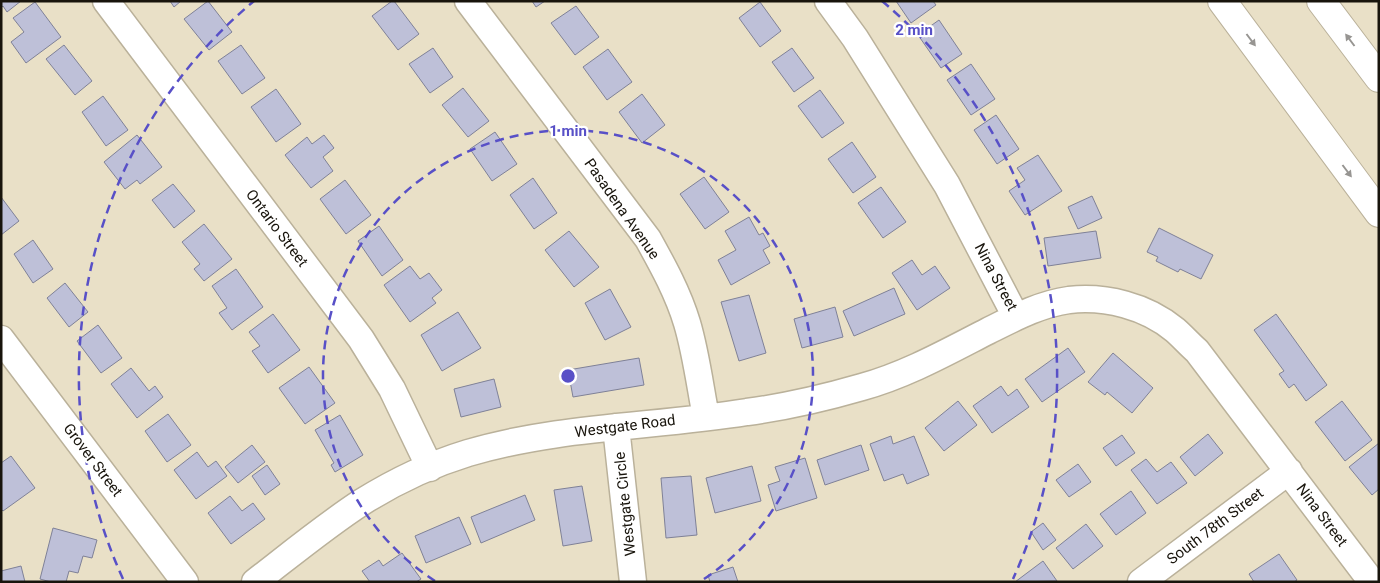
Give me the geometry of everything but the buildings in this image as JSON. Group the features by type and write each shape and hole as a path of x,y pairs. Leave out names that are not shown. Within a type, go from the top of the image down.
{"highway":[{"path":"1222,1 1379,213"},
{"path":"1321,1 1379,78"}],"street":[{"name":"Ontario Street","path":"106,1 361,339 392,389 430,468"},
{"name":"Pasadena Avenue","path":"468,1 652,246 669,277 687,321 695,352 706,417"},
{"name":"Nina Street","path":"828,1 855,38 947,185 1016,317 1034,309 1068,300 1100,300 1136,308 1153,315 1174,329 1197,351 1372,582"},
{"name":"Westgate Road","path":"255,582 362,502 396,483 466,454 548,435 746,413 864,387 922,364 1016,317"},
{"name":"Grover Street","path":"1,339 185,582"},
{"name":"Westgate Circle","path":"616,427 633,582"},
{"name":"South 78th Street","path":"1142,582 1289,471"}]}
